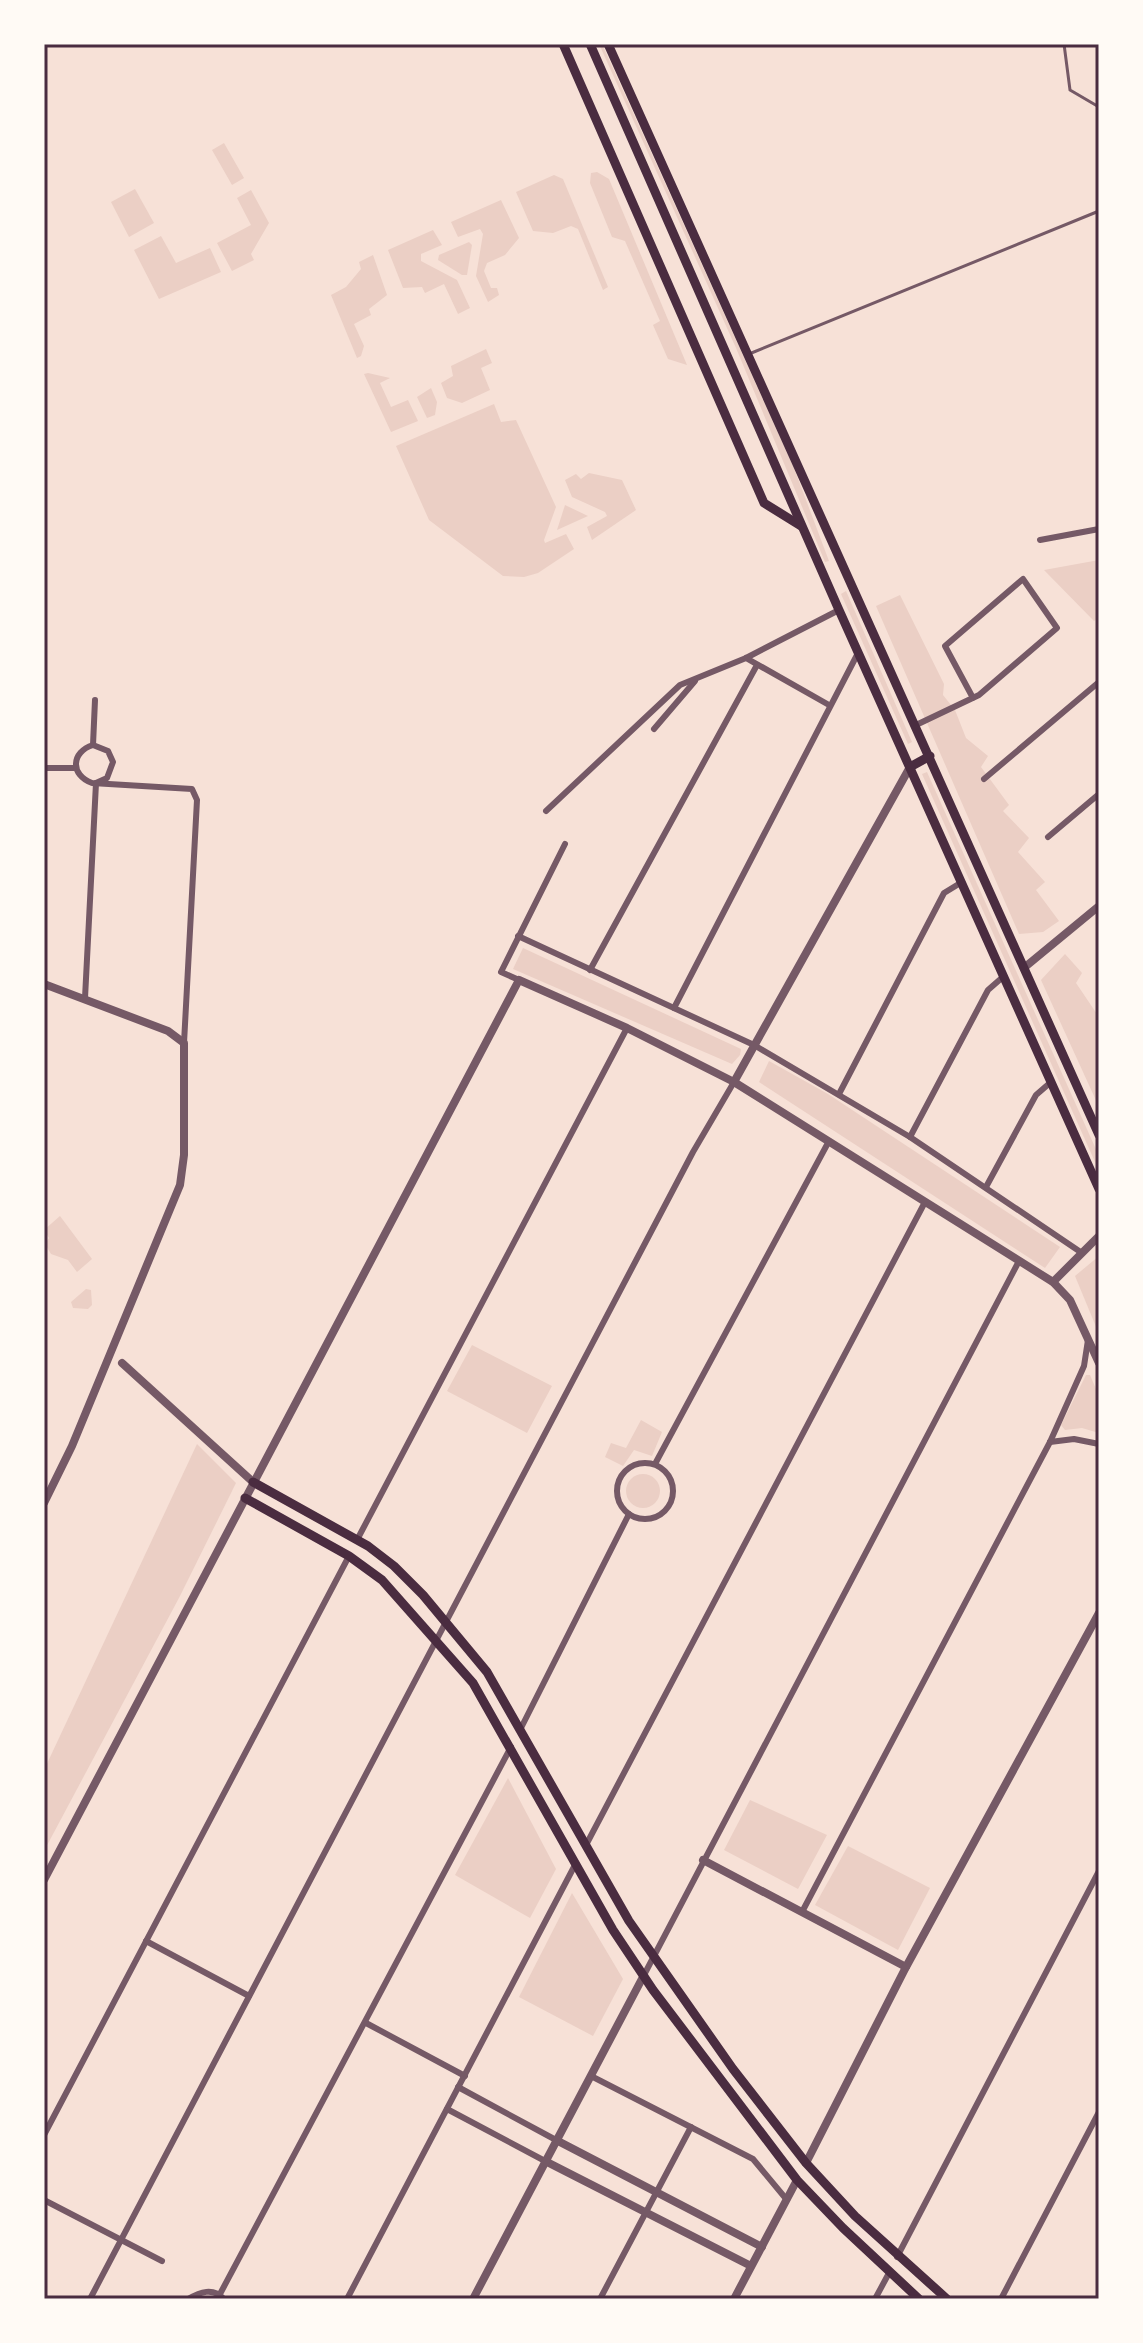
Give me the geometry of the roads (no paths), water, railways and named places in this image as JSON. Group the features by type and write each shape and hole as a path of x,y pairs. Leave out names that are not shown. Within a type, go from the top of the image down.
{"main road":[{"path":"563,44 764,503 802,527"},
{"path":"590,44 802,527 1099,1189"},
{"path":"608,44 1099,1135"},
{"path":"824,576 844,566"},
{"path":"910,767 930,756"},
{"path":"253,1482 357,1540 394,1566 423,1595 487,1672 653,1958 806,2163 897,2257 947,2299"},
{"path":"245,1498 349,1556 382,1580 473,1683 613,1930 719,2080 797,2180 919,2299"},
{"path":"797,2180 806,2163"}],"street":[{"path":"1040,540 1099,529"},
{"path":"916,725 973,698 1057,628 1023,579 945,646 973,698"},
{"path":"546,811 680,685 746,658 839,610"},
{"path":"674,1008 858,652"},
{"path":"746,658 829,705"},
{"path":"590,970 757,665"},
{"path":"654,729 697,678"},
{"path":"984,779 1099,682"},
{"path":"93,745 95,700"},
{"path":"44,1503 72,1446 180,1185 184,1155 184,1043 197,800 192,789 96,783 83,779 76,768 79,753 93,745"},
{"path":"93,745 108,751 113,762 107,778 96,783"},
{"path":"90,2299 693,1152 910,767"},
{"path":"46,768 76,768"},
{"path":"85,998 96,783"},
{"path":"1048,837 1099,794"},
{"path":"565,844 501,972 627,1028 734,1082 1053,1282 1070,1300 1099,1363"},
{"path":"839,1094 944,893 962,882"},
{"path":"1025,967 1099,906"},
{"path":"518,936 754,1045 910,1137 1082,1253"},
{"path":"910,1137 988,990 1004,976"},
{"path":"44,1880 519,980"},
{"path":"44,984 168,1031 184,1043"},
{"path":"357,1540 627,1028"},
{"path":"986,1187 1036,1095 1051,1082"},
{"path":"655,1464 829,1141"},
{"path":"586,1845 925,1202"},
{"path":"1053,1282 1099,1236"},
{"path":"473,2299 1019,1261"},
{"path":"802,1912 1050,1442 1084,1366 1088,1339"},
{"path":"122,1363 253,1482"},
{"path":"1050,1442 1074,1439 1099,1444"},
{"path":"655,1464 671,1479 673,1493 669,1507 650,1519 629,1514 619,1503 618,1482 633,1465 655,1464"},
{"path":"521,1728 629,1514"},
{"path":"44,2135 349,1556"},
{"path":"806,2163 906,1967 1099,1613"},
{"path":"188,2299 203,2291 222,2297 511,1747"},
{"path":"703,1860 906,1967"},
{"path":"347,2299 576,1863"},
{"path":"897,2257 1099,1871"},
{"path":"146,1941 249,1996"},
{"path":"366,2023 465,2076"},
{"path":"591,2076 753,2159 787,2200"},
{"path":"458,2087 762,2247"},
{"path":"447,2109 751,2266"},
{"path":"1001,2299 1099,2112"},
{"path":"600,2299 691,2127"},
{"path":"734,2299 797,2180"},
{"path":"44,2200 162,2261"},
{"path":"875,2299 889,2273"}],"lane":[{"path":"1064,44 1070,90 1099,107"},
{"path":"749,354 1099,211"}]}
